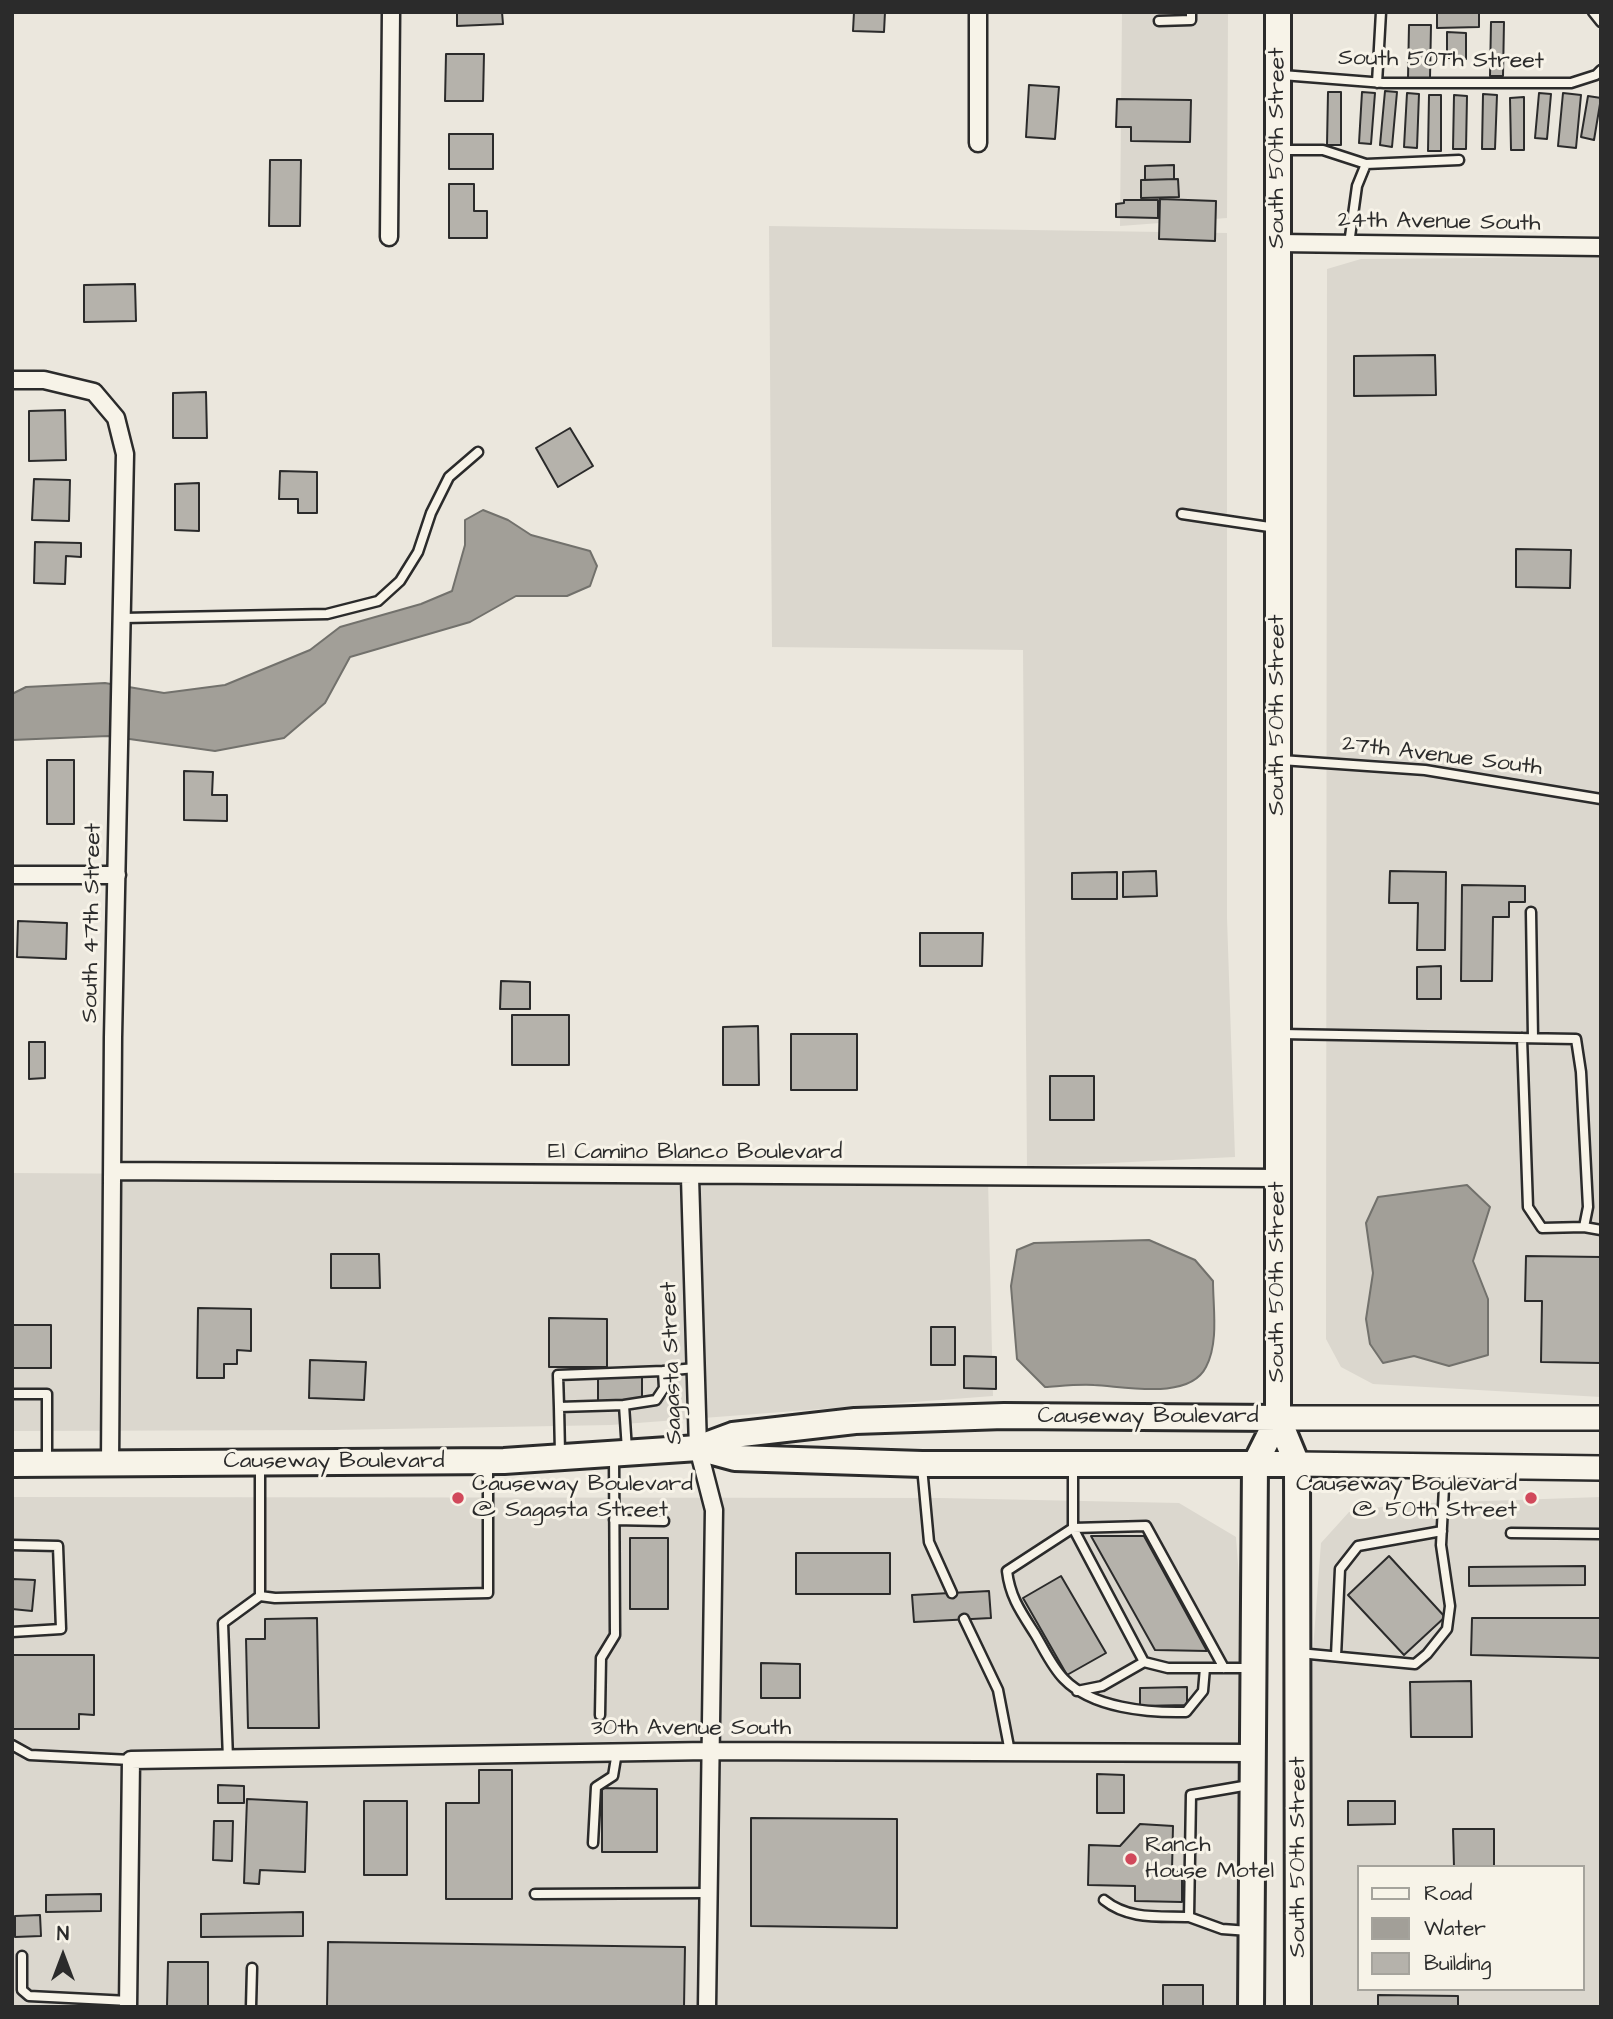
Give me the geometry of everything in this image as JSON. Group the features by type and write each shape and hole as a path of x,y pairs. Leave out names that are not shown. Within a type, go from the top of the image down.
{"main road":[{"name":"South 50th Street","path":"1278,12 1278,1418 1297,1464 1298,2007"},
{"name":"Causeway Boulevard","path":"12,1464 488,1461 698,1448 733,1435 855,1421 1004,1416 1601,1418"},
{"name":"South 50th Street","path":"1251,2007 1255,1464 1278,1418"},
{"name":"Causeway Boulevard","path":"698,1448 735,1458 922,1464 1297,1464 1601,1468"}],"street":[{"path":"389,237 391,12"},
{"path":"978,12 978,143"},
{"name":"24th Avenue South","path":"1278,243 1601,247"},
{"name":"South 47th Street","path":"12,380 44,380 94,392 116,418 125,454 110,1464"},
{"path":"12,875 117,875"},
{"name":"El Camino Blanco Boulevard","path":"113,1171 690,1177 1278,1178"},
{"name":"Sagasta Street","path":"690,1177 698,1448 714,1510 707,2007"},
{"name":"30th Avenue South","path":"131,1760 709,1751 1252,1754"},
{"path":"128,2004 131,1760"}],"lane":[{"path":"1159,20 1191,20 1191,12"},
{"path":"1377,83 1381,12"},
{"path":"1593,12 1601,22"},
{"name":"South 50Th Street","path":"1278,75 1377,83 1570,83 1596,75 1601,70"},
{"path":"1278,150 1323,150 1366,164 1459,160"},
{"path":"1349,244 1357,186 1366,164"},
{"path":"122,618 327,614 377,601 400,581 418,552 431,513 449,477 478,452"},
{"path":"1182,514 1279,528"},
{"name":"27th Avenue South","path":"1278,760 1425,769 1601,799"},
{"path":"1531,912 1533,1038"},
{"path":"1278,1034 1576,1038 1581,1072 1588,1207 1584,1227"},
{"path":"1522,1038 1528,1207 1542,1228 1584,1227 1601,1230"},
{"path":"560,1457 558,1375 695,1368"},
{"path":"559,1407 624,1405 656,1400 664,1388 663,1371"},
{"path":"12,1394 47,1394 47,1464"},
{"path":"600,1715 601,1658 615,1635 614,1520 624,1405"},
{"path":"228,1759 223,1623 260,1596 275,1598 488,1593 488,1461"},
{"path":"260,1463 260,1596"},
{"path":"922,1464 929,1542 953,1593"},
{"path":"1073,1464 1073,1528 1144,1662"},
{"path":"1299,1653 1415,1664 1427,1654 1447,1629 1450,1606 1444,1576 1442,1531 1445,1466"},
{"path":"614,1520 664,1521"},
{"path":"1205,1668 1203,1691 1186,1712 1160,1713 1093,1699 1077,1691 1062,1677 1010,1594 1007,1571 1073,1528 1146,1526 1224,1668"},
{"path":"1336,1656 1340,1569 1358,1546 1442,1531"},
{"path":"1511,1533 1601,1534"},
{"path":"12,1545 58,1546 61,1629 12,1632"},
{"path":"964,1619 998,1689 1010,1752"},
{"path":"1077,1691 1102,1686 1144,1662 1168,1668 1253,1668"},
{"path":"12,1745 30,1755 131,1760"},
{"path":"593,1843 596,1787 613,1776 617,1752"},
{"path":"1189,1917 1191,1795 1252,1784"},
{"path":"535,1894 708,1893"},
{"path":"1104,1900 1116,1910 1135,1916 1189,1917 1222,1929 1251,1931"},
{"path":"22,1956 22,1990 29,1996 128,2004"},
{"path":"251,2007 252,1968"}],"shaded area":[{"path":"1122,12 1228,12 1227,218 1120,226"},
{"path":"769,226 1227,233 1227,918 1235,1157 1027,1167 1023,650 772,647"},
{"path":"1601,257 1601,1397 1373,1384 1341,1367 1326,1339 1327,269 1361,259"},
{"path":"12,1173 988,1179 993,1396 611,1425 334,1430 12,1431"},
{"path":"12,1497 940,1498 1179,1503 1236,1537 1252,1754 1252,2007 12,2007"},
{"path":"1601,1497 1601,2007 1308,2007 1305,1757 1321,1543 1349,1512 1401,1504"}],"water":[{"path":"483,510 508,520 531,535 590,551 597,566 590,586 567,596 516,596 470,622 350,657 325,703 284,738 215,751 108,736 12,740 12,694 26,687 105,683 164,693 225,685 310,650 340,627 421,604 452,591 465,545 465,520"},
{"path":"1467,1185 1490,1207 1473,1261 1488,1299 1488,1355 1449,1366 1414,1356 1383,1363 1370,1344 1366,1319 1373,1273 1366,1223 1378,1197"},
{"path":"1149,1240 1195,1260 1213,1281 1214,1336 1206,1367 1197,1378 1171,1388 1138,1389 1088,1385 1045,1387 1017,1359 1011,1286 1017,1250 1034,1243"}],"building":[{"path":"457,12 502,12 503,24 457,26"},
{"path":"854,12 885,12 884,32 853,31"},
{"path":"1437,13 1479,13 1479,27 1437,28"},
{"path":"1491,22 1504,22 1503,76 1490,76"},
{"path":"1409,25 1431,25 1430,78 1408,78"},
{"path":"1447,32 1466,33 1466,59 1447,58"},
{"path":"446,54 484,54 483,101 445,101"},
{"path":"1029,85 1059,87 1055,139 1026,137"},
{"path":"1385,91 1397,92 1392,147 1380,145"},
{"path":"1328,92 1341,92 1341,145 1327,145"},
{"path":"1362,92 1375,93 1371,144 1359,143"},
{"path":"1407,93 1419,94 1417,148 1404,147"},
{"path":"1539,93 1551,94 1547,139 1535,138"},
{"path":"1563,93 1581,95 1576,148 1558,146"},
{"path":"1483,94 1497,95 1495,149 1482,149"},
{"path":"1429,95 1441,95 1441,151 1428,151"},
{"path":"1454,95 1467,96 1466,149 1453,149"},
{"path":"1588,96 1601,98 1594,140 1581,137"},
{"path":"1524,97 1524,150 1511,150 1510,98"},
{"path":"1117,99 1191,100 1190,142 1131,141 1131,127 1116,127"},
{"path":"449,134 493,134 493,169 449,169"},
{"path":"270,160 301,160 300,226 269,226"},
{"path":"1174,165 1174,179 1145,180 1145,166"},
{"path":"1178,179 1179,197 1141,198 1141,180"},
{"path":"449,184 474,184 474,211 487,211 487,238 449,238"},
{"path":"1160,199 1216,201 1215,241 1159,239"},
{"path":"1124,200 1158,200 1158,218 1116,217 1116,204 1124,203"},
{"path":"135,284 136,321 84,322 84,285"},
{"path":"1435,355 1436,395 1354,396 1354,356"},
{"path":"206,392 207,438 173,438 173,393"},
{"path":"65,410 66,460 29,461 29,411"},
{"path":"570,428 593,466 558,487 536,448"},
{"path":"280,471 317,472 317,513 298,513 298,499 279,499"},
{"path":"34,479 70,480 69,521 32,520"},
{"path":"199,483 199,531 175,530 175,484"},
{"path":"35,542 81,543 81,557 66,556 65,584 34,583"},
{"path":"1516,549 1571,550 1570,588 1516,587"},
{"path":"47,760 74,760 74,824 47,824"},
{"path":"184,771 213,772 212,795 227,795 227,821 184,820"},
{"path":"1156,871 1157,896 1123,897 1123,872"},
{"path":"1390,871 1446,872 1445,950 1417,950 1418,903 1389,903"},
{"path":"1117,872 1117,899 1072,899 1072,873"},
{"path":"1462,885 1525,886 1525,902 1509,902 1509,917 1493,917 1492,981 1461,981"},
{"path":"18,921 67,923 66,959 17,957"},
{"path":"920,933 983,933 982,966 920,966"},
{"path":"1441,966 1441,999 1417,999 1417,967"},
{"path":"501,981 530,982 530,1009 500,1009"},
{"path":"512,1015 569,1015 569,1065 512,1065"},
{"path":"758,1026 759,1085 723,1085 723,1027"},
{"path":"791,1034 857,1034 857,1090 791,1090"},
{"path":"29,1042 45,1042 45,1078 29,1079"},
{"path":"1050,1076 1094,1076 1094,1120 1050,1120"},
{"path":"331,1254 379,1254 380,1288 331,1288"},
{"path":"1526,1256 1601,1257 1601,1363 1541,1362 1542,1301 1525,1301"},
{"path":"198,1308 251,1309 251,1351 237,1350 237,1364 224,1364 224,1378 197,1378"},
{"path":"549,1318 607,1319 607,1367 549,1367"},
{"path":"12,1325 51,1325 51,1368 12,1368"},
{"path":"931,1327 955,1327 955,1365 931,1365"},
{"path":"964,1356 996,1357 996,1389 964,1388"},
{"path":"310,1360 366,1362 364,1400 309,1398"},
{"path":"598,1377 642,1377 642,1402 598,1401"},
{"path":"1091,1536 1144,1536 1207,1651 1155,1650"},
{"path":"630,1538 668,1538 668,1609 630,1609"},
{"path":"796,1553 890,1553 890,1594 796,1594"},
{"path":"1389,1556 1445,1617 1404,1655 1348,1595"},
{"path":"1585,1566 1585,1585 1469,1586 1469,1567"},
{"path":"1061,1576 1106,1653 1067,1675 1023,1598"},
{"path":"12,1579 35,1580 32,1611 12,1609"},
{"path":"989,1591 991,1618 914,1622 912,1595"},
{"path":"317,1618 319,1728 248,1728 246,1639 265,1639 265,1619"},
{"path":"1472,1618 1601,1618 1601,1658 1471,1655"},
{"path":"12,1655 94,1655 94,1715 79,1714 79,1729 12,1729"},
{"path":"761,1663 800,1664 800,1698 761,1698"},
{"path":"1471,1681 1472,1737 1411,1737 1410,1682"},
{"path":"1187,1687 1187,1705 1140,1706 1140,1688"},
{"path":"479,1770 512,1770 512,1899 446,1899 446,1803 479,1803"},
{"path":"1097,1774 1124,1775 1124,1813 1097,1813"},
{"path":"218,1785 244,1786 244,1803 218,1803"},
{"path":"602,1788 657,1789 657,1852 602,1852"},
{"path":"247,1799 307,1802 305,1872 260,1870 259,1884 244,1883"},
{"path":"364,1801 407,1801 407,1875 364,1875"},
{"path":"1348,1801 1395,1801 1395,1824 1348,1825"},
{"path":"751,1818 897,1819 897,1928 751,1926"},
{"path":"214,1821 233,1821 232,1861 213,1860"},
{"name":"Ranch House Motel","path":"1140,1824 1173,1826 1172,1871 1182,1872 1182,1902 1135,1901 1135,1886 1088,1885 1089,1845 1120,1846"},
{"path":"1453,1829 1494,1829 1494,1865 1454,1865"},
{"path":"101,1894 101,1911 46,1912 46,1895"},
{"path":"303,1912 303,1936 201,1937 201,1914"},
{"path":"40,1915 41,1936 15,1937 15,1916"},
{"path":"328,1942 685,1947 684,2007 327,2007"},
{"path":"168,1962 208,1962 208,2007 167,2007"},
{"path":"1163,1985 1203,1985 1203,2007 1163,2007"},
{"path":"1378,1995 1458,1996 1458,2007 1378,2007"}],"place":[{"name":"Causeway Boulevard @ Sagasta Street","path":"458,1498"},
{"name":"Causeway Boulevard @ 50th Street","path":"1531,1498"},
{"name":"Ranch House Motel","path":"1131,1859"}]}
